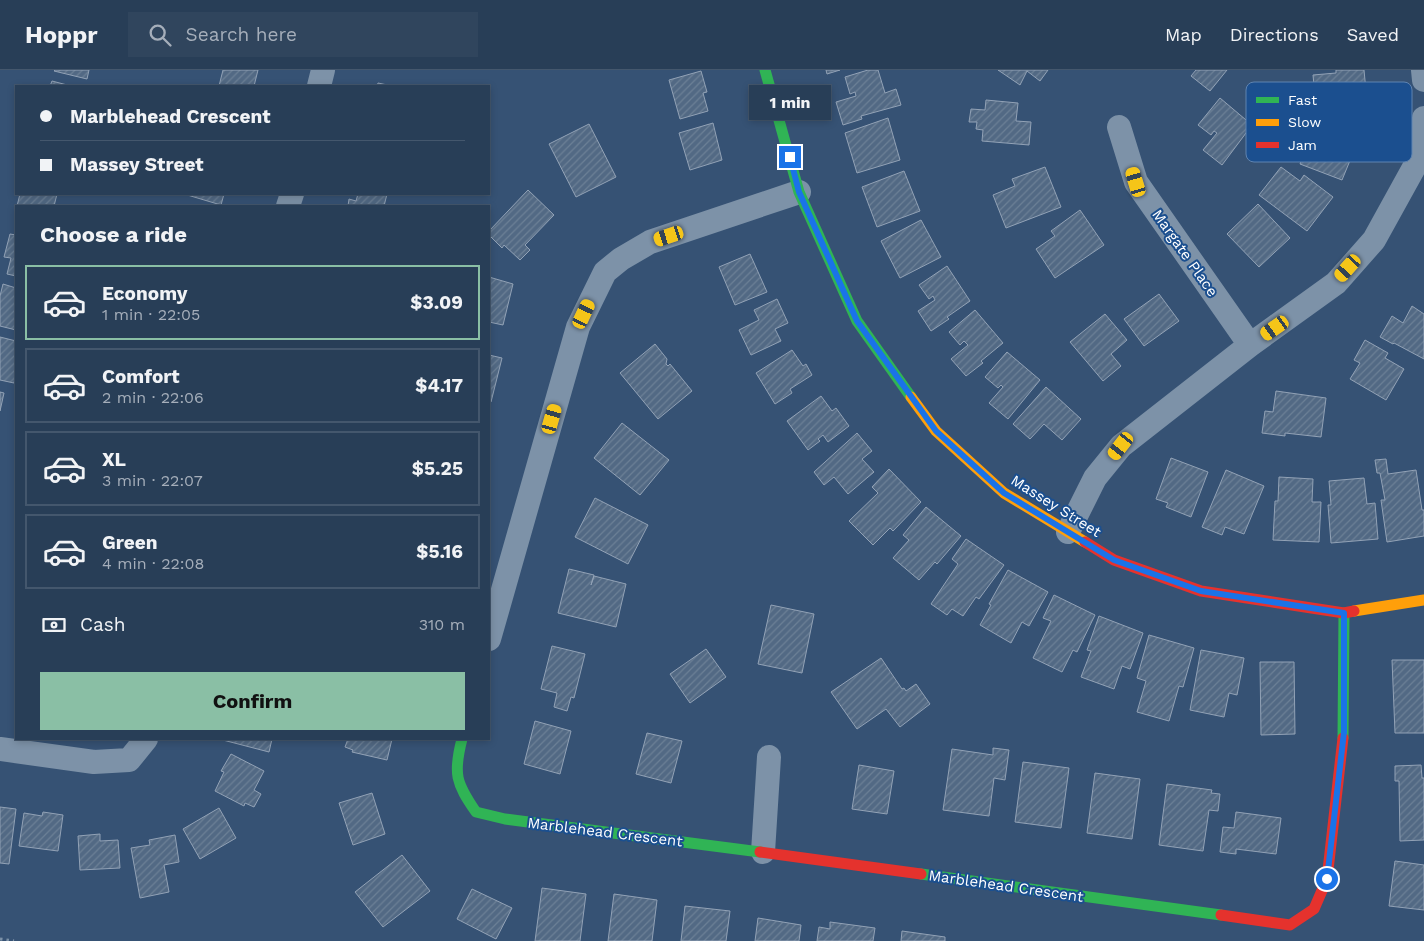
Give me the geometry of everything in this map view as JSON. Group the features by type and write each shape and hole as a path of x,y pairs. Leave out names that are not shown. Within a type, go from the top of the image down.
{"street":[{"path":"319,85 324,70"},
{"name":"Massey Street","path":"765,70 799,192 857,321 936,431 1004,493 1114,560 1201,591 1344,613 1424,600"},
{"path":"1423,70 1424,80"},
{"path":"1068,532 1095,478 1121,446 1250,346 1336,283 1374,240 1422,153 1424,118"},
{"name":"Margate Place","path":"1119,127 1136,182 1250,346"},
{"path":"490,636 578,328 604,272 621,259 650,242 799,192"},
{"name":"Marblehead Crescent","path":"462,740 455,763 459,787 476,812 505,819 1290,924 1314,909 1327,879 1344,732 1344,613"},
{"path":"0,749 94,762 129,760 145,740"},
{"path":"763,852 769,757"}],"path":[{"path":"0,939 14,941"}],"building":[{"path":"55,70 89,70 87,79"},
{"path":"223,70 258,70 254,85 219,85"},
{"path":"826,70 840,70 827,74"},
{"path":"868,70 878,70 885,93 896,89 901,105 861,116 862,119 843,125 836,102 856,96 855,92 850,94 845,77"},
{"path":"998,70 1048,70 1040,81 1027,71 1020,85"},
{"path":"1196,70 1227,70 1210,91 1191,76"},
{"path":"1336,70 1364,70 1365,82 1314,82 1313,75 1336,73"},
{"path":"701,71 707,92 703,93 708,111 680,119 669,80"},
{"path":"52,81 67,85 50,85"},
{"path":"1220,98 1246,120 1246,133 1222,165 1203,150 1217,133 1214,131 1211,135 1198,125"},
{"path":"986,100 1018,103 1016,121 1031,122 1029,145 982,141 983,130 976,129 977,122 969,122 971,109 985,110"},
{"path":"888,118 900,160 857,173 845,133"},
{"path":"713,123 722,160 690,170 679,133"},
{"path":"589,124 616,177 576,197 549,144"},
{"path":"1301,162 1349,162 1342,180 1300,164"},
{"path":"1045,167 1061,207 1006,228 993,195 1015,186 1012,179"},
{"path":"1281,167 1300,181 1304,175 1333,197 1307,231 1259,195"},
{"path":"904,171 920,211 877,227 862,187"},
{"path":"528,190 554,215 525,245 530,250 520,260 504,245 502,248 490,236 490,230"},
{"path":"20,195 57,195 54,205 17,205"},
{"path":"187,195 224,195 221,205"},
{"path":"358,195 387,195 384,205 348,205 349,199 356,201"},
{"path":"1258,204 1290,238 1259,267 1227,234"},
{"path":"1080,210 1104,245 1055,278 1036,249 1055,236 1051,231"},
{"path":"921,220 941,257 900,278 881,241"},
{"path":"10,234 15,235 15,276 7,274 11,258 4,257"},
{"path":"750,254 767,292 735,305 719,267"},
{"path":"947,266 970,301 931,331 918,311 935,300 933,296 929,299 919,285"},
{"path":"490,277 513,284 503,325 490,322"},
{"path":"3,284 15,288 15,330 0,326 0,296"},
{"path":"1159,294 1179,321 1144,346 1124,319"},
{"path":"777,299 788,323 775,329 781,341 751,355 739,330 759,320 754,310"},
{"path":"1412,306 1424,314 1424,359 1380,337 1392,316 1403,323"},
{"path":"975,310 1003,343 981,361 983,363 966,376 951,359 968,345 964,341 960,345 949,332"},
{"path":"1105,314 1127,340 1111,354 1121,366 1103,381 1070,342"},
{"path":"0,337 15,341 15,378 14,383 0,380"},
{"path":"1365,340 1388,353 1385,358 1404,369 1386,400 1350,379 1360,363 1354,360"},
{"path":"655,344 667,359 666,364 668,366 670,364 692,391 658,419 620,373"},
{"path":"792,350 803,366 806,364 812,375 790,389 792,393 775,404 756,373"},
{"path":"1007,352 1040,380 1008,419 989,403 1003,387 1001,385 998,388 985,377"},
{"path":"490,355 502,358 490,402"},
{"path":"1046,387 1081,419 1062,440 1044,424 1030,439 1013,424"},
{"path":"1276,391 1326,398 1321,437 1285,433 1285,436 1262,433 1265,411 1273,412"},
{"path":"0,392 4,393 0,411"},
{"path":"821,396 832,411 836,408 849,426 828,442 823,435 818,439 820,441 808,450 787,421"},
{"path":"622,423 669,460 640,495 594,458"},
{"path":"857,433 872,451 862,459 874,472 848,494 834,477 824,485 814,472"},
{"path":"1171,458 1208,472 1191,517 1166,507 1168,503 1156,499"},
{"path":"1386,459 1388,474 1416,470 1422,510 1424,510 1424,536 1387,542 1381,500 1385,500 1380,473 1377,473 1375,460"},
{"path":"889,469 921,502 893,531 890,528 873,545 849,521 878,493 872,487"},
{"path":"1226,470 1264,486 1244,534 1225,527 1222,535 1202,527"},
{"path":"1279,477 1313,479 1312,502 1321,502 1319,542 1273,540 1275,501 1278,501"},
{"path":"1364,478 1367,504 1375,503 1378,539 1331,543 1328,505 1331,505 1329,481"},
{"path":"595,498 648,525 628,564 575,537"},
{"path":"926,507 961,536 937,564 935,562 919,580 893,558 909,540 903,535"},
{"path":"966,539 1004,565 979,599 976,597 963,616 952,609 947,615 931,604 958,564 952,559"},
{"path":"569,569 594,575 591,585 594,576 626,584 616,627 558,613"},
{"path":"1008,570 1048,592 1029,626 1022,622 1011,643 980,625 991,605 989,604"},
{"path":"1054,595 1095,615 1077,652 1073,650 1062,672 1033,658 1051,621 1043,618"},
{"path":"771,605 814,614 802,673 758,664"},
{"path":"1099,616 1143,633 1130,669 1122,666 1114,689 1081,677 1091,651 1087,650"},
{"path":"1149,635 1194,648 1183,687 1179,686 1169,721 1137,712 1146,681 1137,678"},
{"path":"552,646 585,654 574,698 571,697 567,711 554,707 557,693 541,689"},
{"path":"706,649 726,677 690,703 670,674"},
{"path":"1201,650 1244,658 1237,695 1229,693 1224,717 1190,710"},
{"path":"881,658 902,689 904,688 906,691 916,684 930,704 900,727 886,709 857,729 831,692"},
{"path":"1392,660 1424,660 1424,733 1395,733"},
{"path":"1260,662 1294,662 1295,734 1261,735"},
{"path":"535,721 571,731 560,774 524,764"},
{"path":"647,733 682,741 671,783 636,774"},
{"path":"223,740 272,740 269,752"},
{"path":"348,740 392,740 387,760 352,752 353,750 345,747"},
{"path":"993,748 1009,750 1005,780 994,778 989,816 943,810 952,749 993,755"},
{"path":"231,754 264,771 254,790 261,794 254,807 245,803 244,806 215,791 224,772 221,771"},
{"path":"1023,762 1069,768 1061,828 1015,822"},
{"path":"859,765 894,771 887,814 852,809"},
{"path":"1421,765 1422,778 1424,778 1424,840 1400,841 1399,781 1395,781 1395,766"},
{"path":"1095,773 1140,779 1132,839 1087,833"},
{"path":"1167,784 1212,790 1211,793 1220,794 1218,811 1209,810 1203,851 1159,845"},
{"path":"372,793 385,834 353,845 339,803"},
{"path":"0,807 16,809 9,864 0,863"},
{"path":"219,808 236,838 200,859 183,829"},
{"path":"43,812 63,815 58,851 19,846 24,813 42,816"},
{"path":"1236,812 1281,818 1276,854 1236,849 1236,854 1220,852 1223,827 1234,828"},
{"path":"100,834 100,841 118,840 120,868 80,870 78,836"},
{"path":"175,835 179,862 164,865 169,892 140,898 131,848 150,845 149,840"},
{"path":"402,855 430,891 383,927 355,892"},
{"path":"1395,861 1424,865 1424,910 1389,906"},
{"path":"542,888 586,894 580,941 535,941"},
{"path":"472,889 512,908 496,939 457,919"},
{"path":"614,894 657,900 652,941 608,941"},
{"path":"685,906 730,911 726,941 681,941"},
{"path":"758,918 801,925 799,941 755,941"},
{"path":"830,922 875,928 873,941 817,941 819,927 830,929"},
{"path":"902,931 945,937 945,941 901,941"}],"traffic: fast":[{"path":"765,70 799,192 857,321 911,397"},
{"path":"1343,738 1344,613"},
{"path":"462,740 457,770 458,778 464,793 476,812 505,819 760,852"},
{"path":"921,874 1221,915"}],"traffic: slow":[{"path":"911,397 936,431 1004,493 1085,542"},
{"path":"1354,611 1424,600"}],"traffic: jam":[{"path":"1085,542 1114,560 1201,591 1344,613 1354,611"},
{"path":"1221,915 1290,925 1314,909 1327,879 1343,738"},
{"path":"760,852 921,874"}],"route":[{"path":"790,157 799,192 857,321 936,431 1004,493 1114,560 1201,591 1344,613 1344,732 1327,879"}]}
